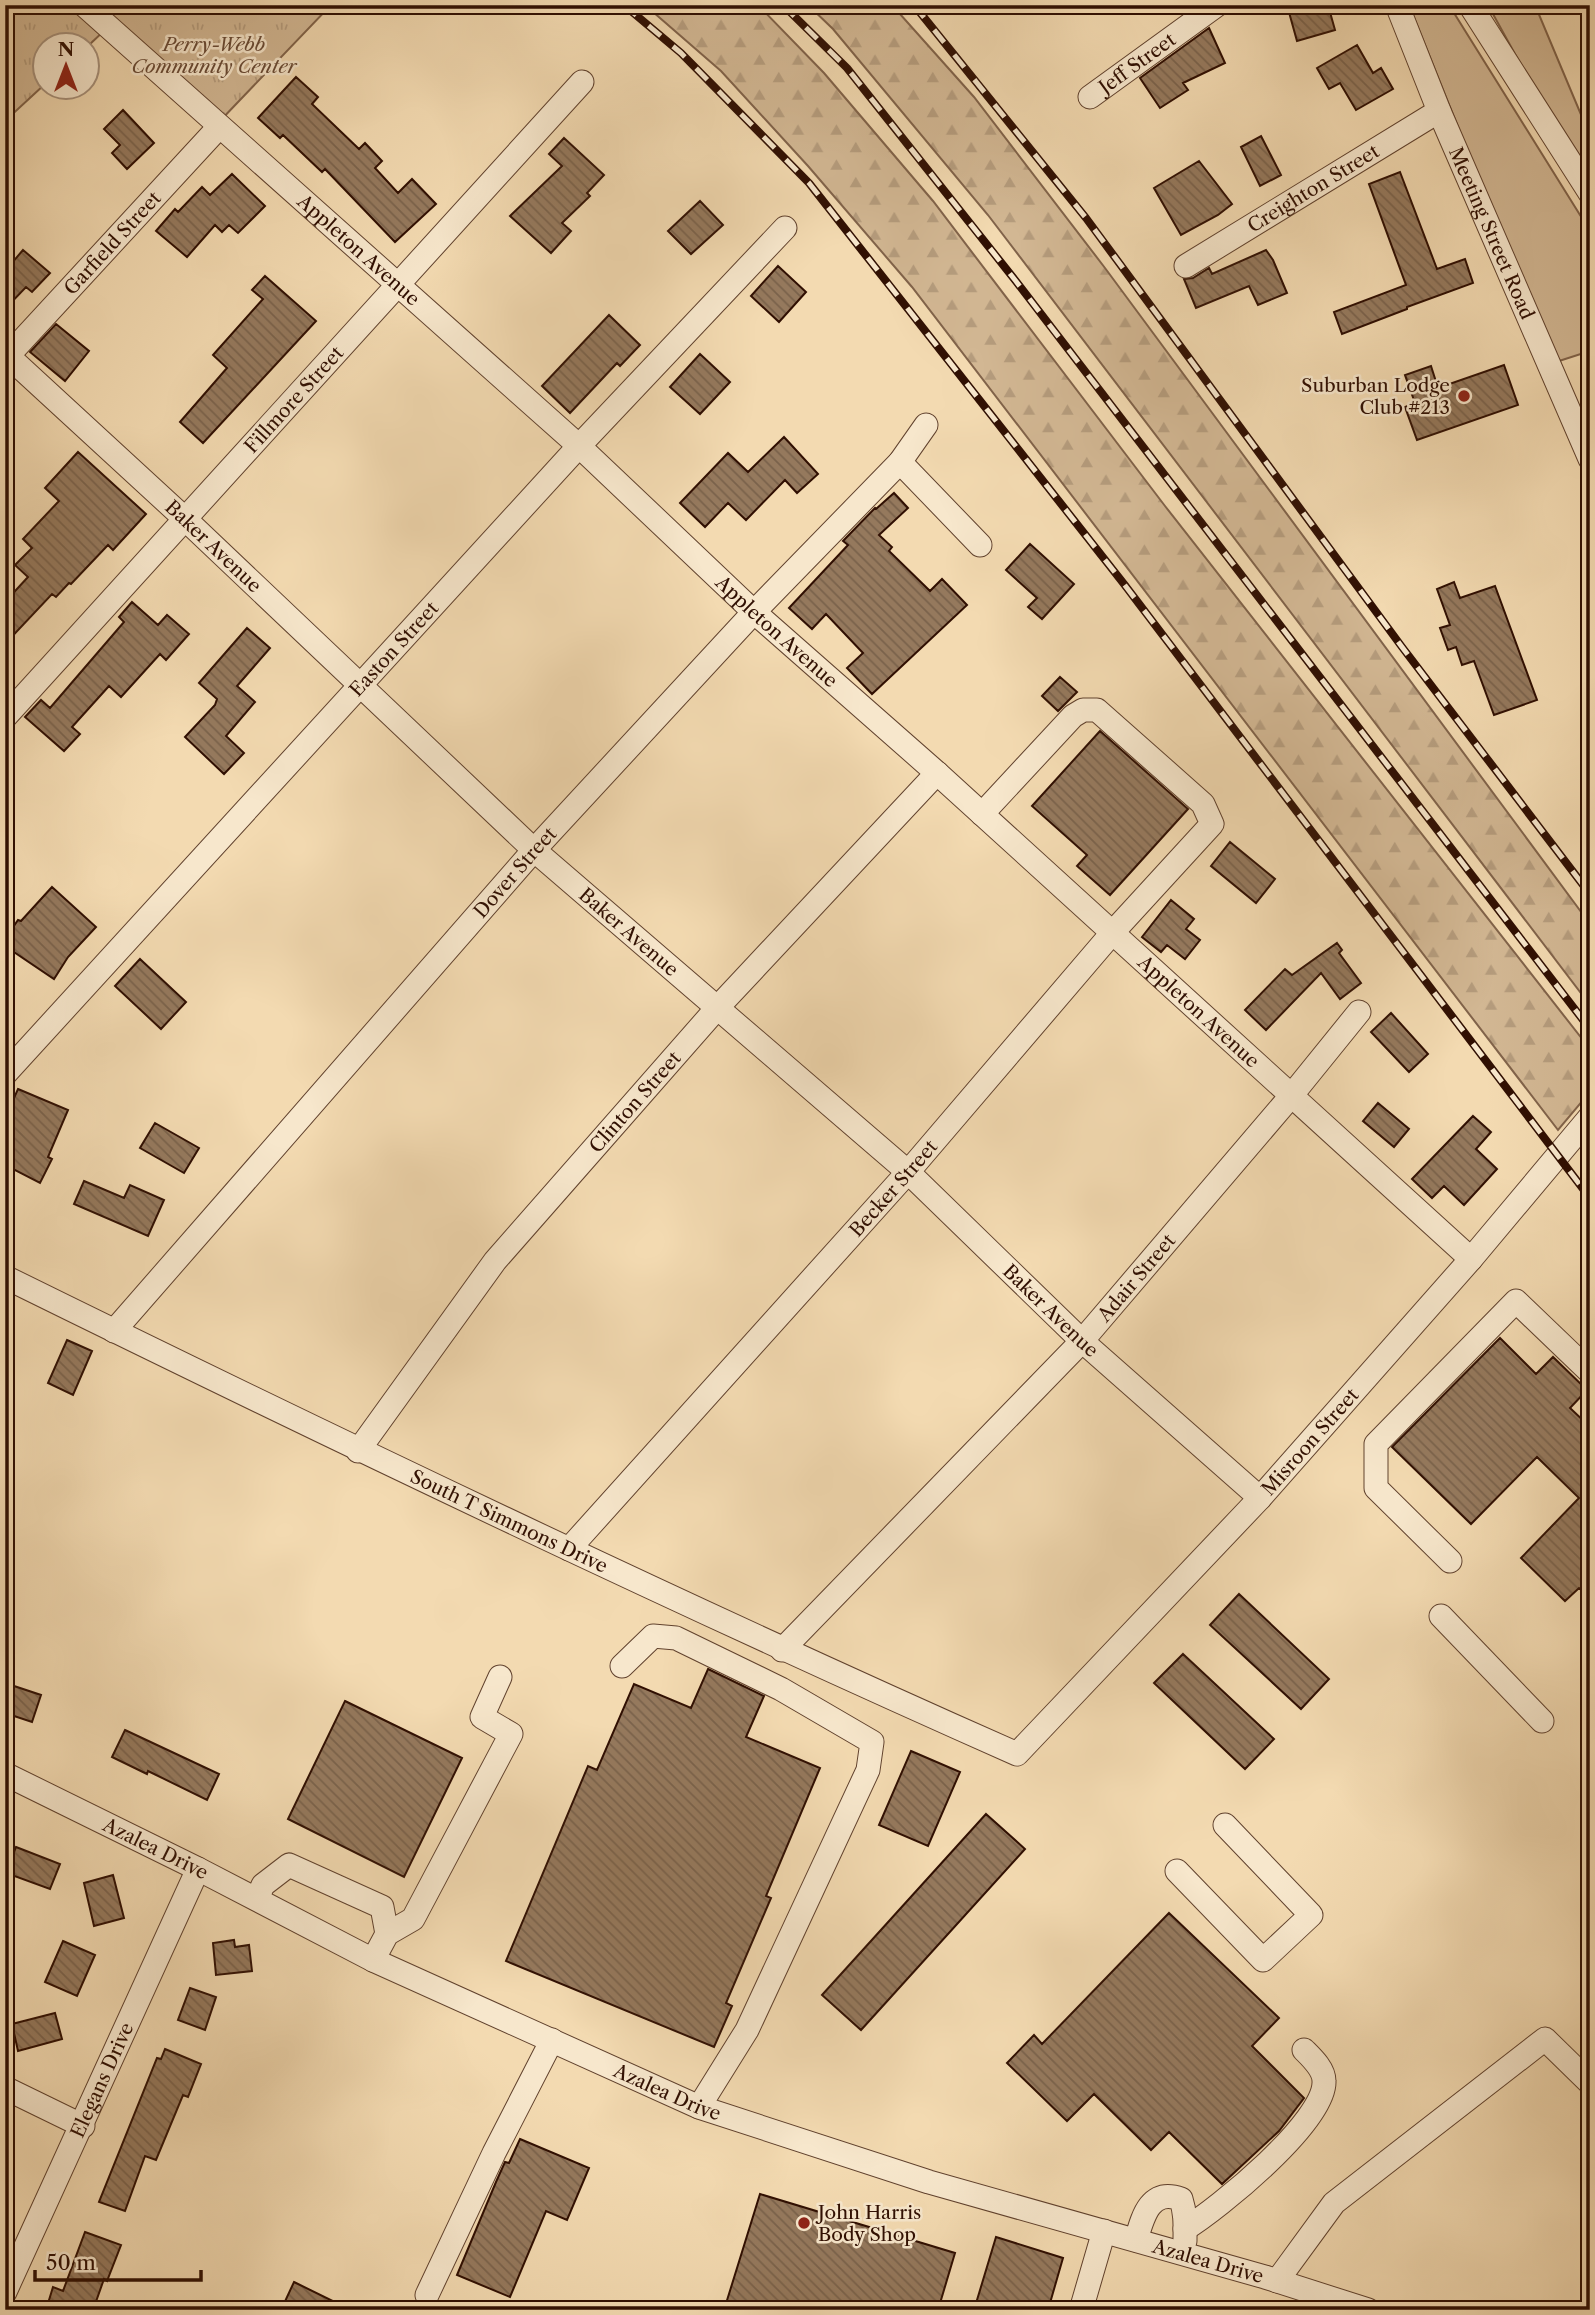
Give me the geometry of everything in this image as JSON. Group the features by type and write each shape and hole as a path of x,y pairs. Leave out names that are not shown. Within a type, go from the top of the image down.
{"street":[{"name":"Appleton Avenue","path":"84,5 579,446 754,612 937,773 1471,1259"},
{"name":"Jeff Street","path":"1090,97 1217,5"},
{"name":"Meeting Street Road","path":"1397,5 1439,111 1590,459"},
{"path":"1471,5 1590,193"},
{"name":"Fillmore Street","path":"5,717 582,82"},
{"name":"Creighton Street","path":"1186,266 1439,111"},
{"name":"Garfield Street","path":"6,357 219,127"},
{"name":"Easton Street","path":"5,1074 579,446 785,228"},
{"name":"Baker Avenue","path":"6,357 184,518 534,850 908,1172 1082,1341 1260,1499"},
{"name":"Dover Street","path":"114,1331 534,850 754,612 900,463 926,425"},
{"path":"900,463 980,545"},
{"name":"Becker Street","path":"569,1549 908,1172 1113,932 1212,824 1203,804 1097,710 1083,710 1073,716 982,814"},
{"name":"Clinton Street","path":"358,1451 495,1261 718,1007 937,773"},
{"name":"Adair Street","path":"782,1650 1082,1341 1359,1012"},
{"name":"Misroon Street","path":"1017,1754 1260,1499 1471,1259 1590,1117"},
{"name":"South T Simmons Drive","path":"5,1278 358,1451 782,1650 1017,1754"},
{"path":"1450,1561 1376,1488 1376,1444 1516,1301 1590,1372"},
{"path":"1441,1616 1542,1721"},
{"path":"622,1666 653,1636 676,1638 781,1689 872,1742 867,1770 747,2030 699,2107"},
{"path":"373,1959 387,1934 413,1919 511,1734 482,1717 500,1677"},
{"name":"Azalea Drive","path":"5,1774 373,1959 699,2107 929,2182 1277,2281 1331,2304 1368,2310"},
{"path":"1177,1871 1263,1960 1311,1915 1225,1825"},
{"path":"257,1899 263,1885 289,1865 382,1907 387,1934"},
{"name":"Elegans Drive","path":"5,2292 198,1869"},
{"path":"1277,2281 1334,2203 1545,2039 1590,2083"},
{"path":"427,2295 494,2153 552,2040"},
{"path":"1185,2229 1203,2218 1276,2157 1312,2112 1325,2084 1323,2073 1304,2050"},
{"path":"5,2088 83,2126"},
{"path":"1136,2240 1142,2220 1159,2196 1171,2196 1181,2199 1186,2218 1185,2254"},
{"path":"1081,2310 1104,2231"}],"green space":[{"path":"5,5 83,5 107,28 102,33 32,32 32,96 5,121"},
{"name":"Perry-Webb Community Center","path":"85,5 331,5 217,124"},
{"path":"645,5 758,5 824,73 933,201 1165,506 1590,1049 1590,1092 1558,1130 912,287 808,166 721,71"},
{"path":"808,5 892,5 974,97 1105,268 1590,924 1590,1005 988,215 833,29"},
{"path":"1409,5 1449,5 1590,231 1590,351 1556,362 1512,261"},
{"path":"1488,5 1535,5 1590,136 1590,179 1515,54"}],"building":[{"path":"1287,5 1328,5 1335,30 1297,41"},
{"path":"1209,28 1225,63 1183,83 1188,90 1160,108 1140,78"},
{"path":"1357,45 1373,73 1381,68 1393,89 1356,110 1340,83 1329,89 1317,68"},
{"path":"296,77 318,97 312,104 359,149 365,143 382,161 375,168 398,193 412,179 436,204 395,242 325,169 322,172 283,135 280,138 258,118"},
{"path":"123,110 154,143 127,169 112,153 120,145 104,129"},
{"path":"1261,136 1281,175 1260,186 1241,147"},
{"path":"564,138 604,175 587,193 590,196 562,223 571,231 551,253 510,216 562,166 549,154"},
{"path":"1199,161 1232,204 1218,215 1181,235 1154,188"},
{"path":"1400,172 1437,269 1465,259 1473,283 1342,334 1334,312 1406,285 1369,184"},
{"path":"232,174 265,206 238,233 229,225 222,232 215,225 187,257 156,231 175,209 178,212 202,187 210,195"},
{"path":"700,201 723,225 691,254 668,231"},
{"path":"23,250 50,273 32,292 26,287 5,309 5,271"},
{"path":"1266,250 1287,293 1258,305 1249,286 1196,308 1184,279 1193,278 1209,268 1212,274"},
{"path":"778,266 806,292 779,322 751,296"},
{"path":"265,276 316,321 203,443 180,422 227,368 213,355 263,299 252,290"},
{"path":"609,315 640,345 620,366 617,363 570,413 542,386"},
{"path":"56,324 89,351 65,381 30,352"},
{"path":"700,354 730,382 700,414 670,387"},
{"name":"Suburban Lodge Club #213","path":"1504,365 1518,405 1417,440 1405,407 1415,403 1405,375 1431,366 1438,388"},
{"path":"784,437 818,474 797,493 785,480 746,520 728,503 705,527 680,503 728,453 748,472"},
{"path":"78,452 146,514 113,550 108,545 71,584 56,597 52,594 5,644 5,602 28,577 15,565 32,548 23,539 59,501 45,488"},
{"path":"894,493 908,508 879,535 892,547 889,551 930,591 942,579 967,605 872,694 847,668 863,653 826,614 812,629 789,608 848,545 843,541"},
{"path":"1030,544 1074,584 1042,619 1028,607 1037,598 1006,570"},
{"path":"1454,582 1460,598 1495,586 1537,700 1494,715 1474,661 1462,665 1456,647 1448,650 1440,628 1450,625 1437,589"},
{"path":"132,602 158,625 167,615 189,634 166,660 160,654 121,697 109,686 72,727 80,734 64,751 25,717 41,700 50,708 124,622 119,617"},
{"path":"247,628 270,648 237,686 255,702 226,736 244,753 224,774 185,737 215,705 217,699 199,683"},
{"path":"1060,677 1077,692 1058,711 1042,696"},
{"path":"1100,731 1188,809 1110,895 1077,866 1087,855 1032,806"},
{"path":"1230,842 1275,879 1256,903 1211,866"},
{"path":"52,887 96,927 68,957 54,979 5,946 5,939 18,920 21,921"},
{"path":"1171,900 1194,919 1186,929 1200,940 1185,959 1167,945 1161,952 1142,937"},
{"path":"1337,943 1342,950 1339,953 1361,983 1340,999 1321,973 1266,1030 1245,1010 1285,969 1292,975"},
{"path":"140,959 186,1002 161,1029 115,986"},
{"path":"1391,1013 1428,1054 1409,1072 1371,1032"},
{"path":"18,1089 68,1110 48,1157 52,1159 40,1183 5,1165 5,1118"},
{"path":"1378,1103 1409,1129 1394,1147 1363,1121"},
{"path":"1473,1116 1491,1132 1476,1149 1497,1169 1464,1205 1444,1186 1432,1198 1412,1179"},
{"path":"155,1123 199,1148 184,1173 140,1148"},
{"path":"84,1181 124,1198 130,1185 164,1200 148,1236 74,1204"},
{"path":"1500,1338 1536,1374 1553,1357 1587,1390 1570,1408 1590,1427 1590,1598 1579,1588 1565,1601 1521,1558 1579,1498 1537,1457 1471,1524 1392,1447"},
{"path":"67,1340 92,1351 73,1395 48,1383"},
{"path":"1239,1594 1329,1679 1301,1709 1210,1625"},
{"path":"1183,1654 1274,1739 1245,1769 1154,1683"},
{"path":"708,1669 764,1696 746,1737 820,1768 766,1896 771,1898 726,2003 732,2006 714,2047 506,1961 588,1766 597,1770 634,1684 691,1708"},
{"path":"5,1683 41,1695 32,1722 5,1713"},
{"path":"345,1701 462,1758 404,1877 288,1819"},
{"path":"125,1730 219,1774 207,1800 112,1757"},
{"path":"911,1751 960,1772 928,1846 879,1825"},
{"path":"986,1814 1025,1849 861,2030 822,1995"},
{"path":"16,1847 60,1864 50,1889 6,1873"},
{"path":"113,1875 124,1918 94,1926 84,1883"},
{"path":"1169,1913 1279,2018 1252,2046 1304,2098 1279,2131 1222,2184 1169,2132 1151,2150 1094,2094 1067,2121 1007,2063 1034,2035 1042,2044"},
{"path":"234,1940 235,1947 249,1945 252,1971 216,1975 213,1943"},
{"path":"63,1941 95,1955 77,1996 45,1982"},
{"path":"190,1988 216,1997 205,2030 178,2020"},
{"path":"55,2013 62,2039 18,2051 12,2024"},
{"path":"165,2049 201,2064 188,2097 183,2095 156,2160 145,2156 125,2211 99,2202 157,2058 161,2059"},
{"path":"520,2139 589,2168 567,2220 546,2211 510,2297 457,2275 505,2162 509,2163"},
{"name":"John Harris Body Shop","path":"760,2194 955,2253 938,2310 724,2310"},
{"path":"85,2232 121,2245 107,2281 104,2279 93,2310 46,2310 53,2287 63,2291"},
{"path":"996,2237 1063,2258 1048,2310 974,2310"},
{"path":"294,2282 351,2310 281,2310"}],"railway":[{"path":"624,5 681,53 809,183 1124,584 1590,1198"},
{"path":"783,5 847,68 1015,280 1590,1029"},
{"path":"914,5 1086,218 1402,647 1590,894"}],"place":[{"name":"Suburban Lodge Club #213","path":"1464,396"},
{"name":"John Harris Body Shop","path":"804,2223"}]}
